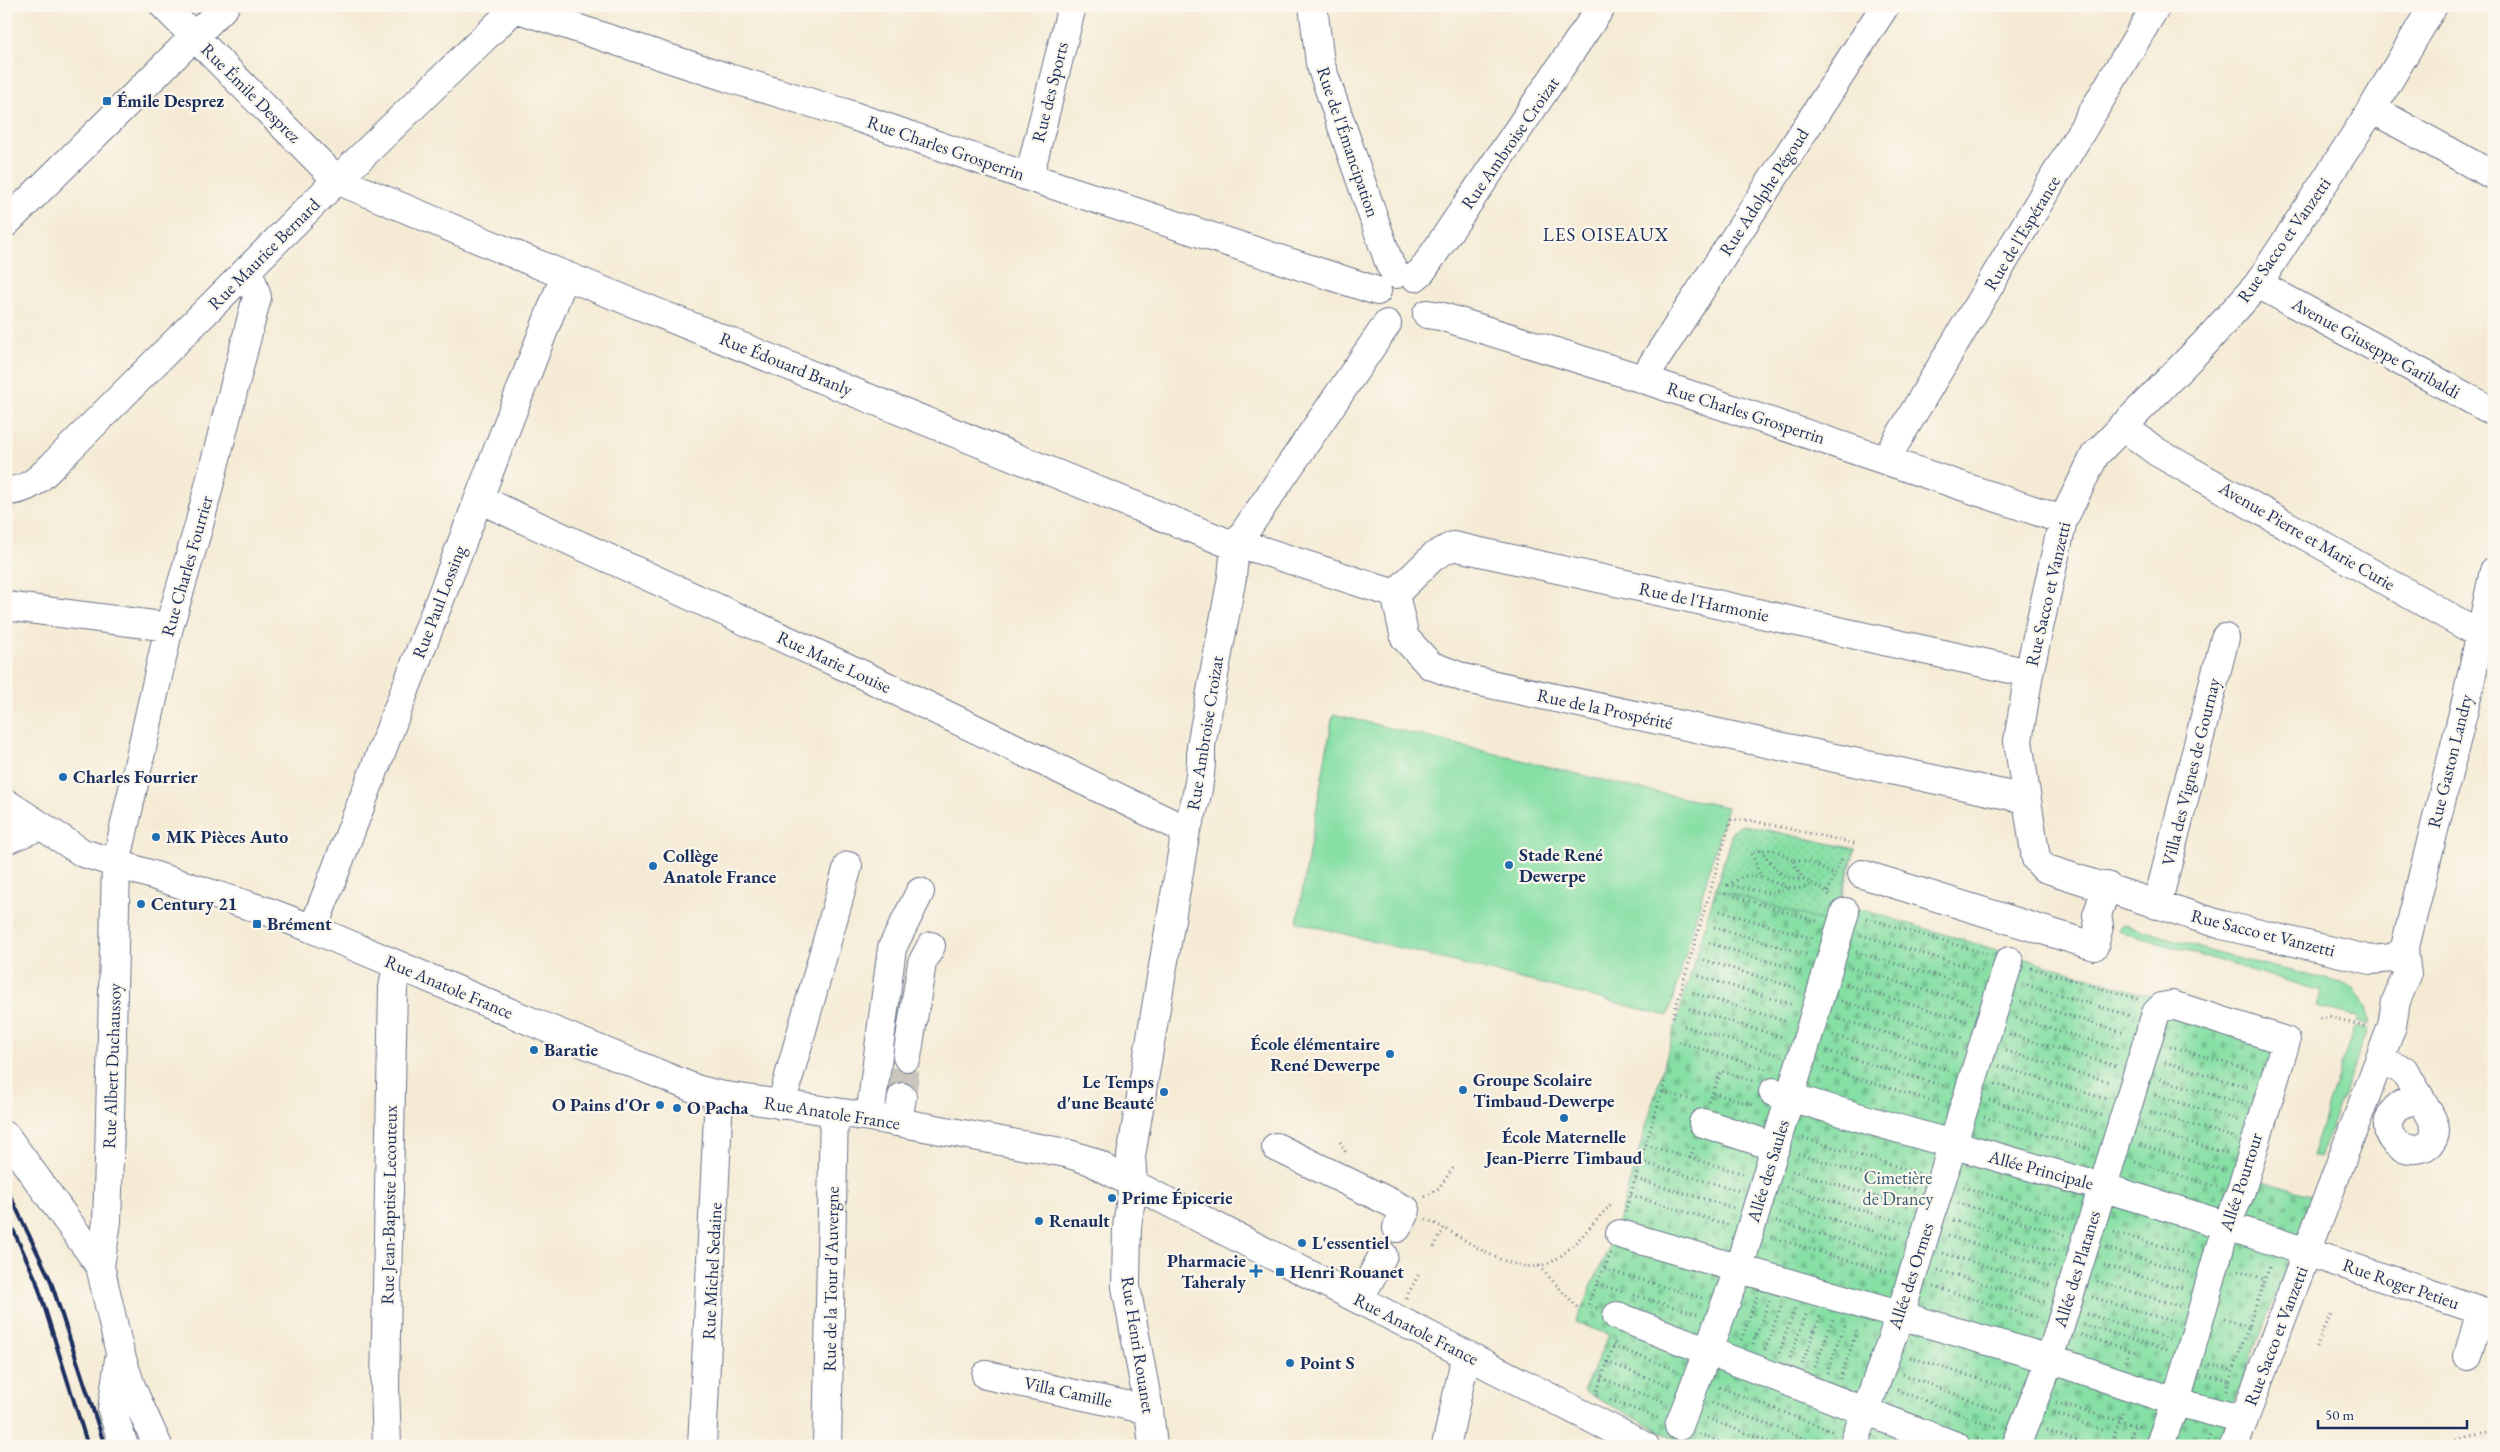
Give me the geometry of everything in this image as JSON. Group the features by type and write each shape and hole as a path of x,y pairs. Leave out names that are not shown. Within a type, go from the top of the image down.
{"street":[{"name":"Rue Émile Desprez","path":"164,6 337,180"},
{"path":"6,223 225,6"},
{"name":"Rue des Sports","path":"1029,177 1072,6"},
{"name":"Rue de l'Émancipation","path":"1313,6 1320,63 1396,281"},
{"name":"Rue Ambroise Croizat","path":"1396,281 1422,271 1602,6"},
{"name":"Rue Adolphe Pégoud","path":"1642,378 1885,6"},
{"name":"Rue de l'Espérance","path":"1886,459 2156,6"},
{"name":"Rue Sacco et Vanzetti","path":"2234,1446 2308,1252 2324,1181 2384,1049 2396,1001 2407,975 2404,950 2392,958 2371,960 2222,925 2157,905 2106,886 2044,868 2036,859 2018,741 2029,673 2063,520 2095,456 2122,426 2205,344 2258,284 2372,109 2433,6"},
{"name":"Rue Charles Grosperrin","path":"516,7 729,78 845,113 1029,177 1396,281"},
{"name":"Rue Maurice Bernard","path":"6,490 18,491 33,484 138,382 337,180 516,7"},
{"path":"2372,109 2494,176"},
{"name":"Rue Édouard Branly","path":"337,180 565,275 1235,546"},
{"name":"Rue Charles Fourrier","path":"116,864 169,627 202,516 257,297 248,269"},
{"name":"Rue Paul Lossing","path":"313,929 565,275"},
{"path":"1396,281 1427,289 1430,306 1427,314 1416,325 1402,329 1387,324 1382,320 1375,306 1396,281"},
{"name":"Avenue Giuseppe Garibaldi","path":"2258,284 2494,412"},
{"name":"Rue Charles Grosperrin","path":"1427,314 1440,316 1642,378 2063,520"},
{"name":"Rue Ambroise Croizat","path":"1133,1184 1131,1156 1186,830 1195,807 1202,767 1200,746 1232,577 1235,546 1387,324"},
{"name":"Avenue Pierre et Marie Curie","path":"2122,426 2157,452 2486,639"},
{"name":"Rue Marie Louise","path":"479,499 845,676 1186,830"},
{"path":"1235,546 1254,548 1395,594"},
{"name":"Rue de l'Harmonie","path":"1395,594 1434,556 1453,546 2029,673"},
{"name":"Rue Gaston Landry","path":"2404,950 2467,697 2486,639 2494,571"},
{"name":"Rue de la Prospérité","path":"1395,594 1405,638 1430,665 1467,679 2026,799"},
{"path":"6,606 169,627"},
{"name":"Villa des Vignes de Gournay","path":"2157,905 2225,638"},
{"name":"Rue Anatole France","path":"6,803 83,853 159,876 313,929 650,1070 719,1095 781,1106 870,1118 900,1110 1092,1161 1133,1184 1645,1446"},
{"path":"6,840 40,826"},
{"name":"Rue Albert Duchaussoy","path":"100,1266 107,1222 116,864"},
{"path":"781,1106 848,866"},
{"path":"1852,866 2094,946 2099,926 2097,915 2106,886"},
{"path":"870,1118 892,948 920,892"},
{"name":"Allée des Saules","path":"1679,1426 1729,1293 1778,1139 1782,1094 1835,902"},
{"path":"907,1057 922,964 931,946"},
{"path":"2371,960 2385,979 2396,1001"},
{"name":"Allée des Ormes","path":"1854,1443 1900,1316 2009,961"},
{"name":"Rue Jean-Baptiste Lecouteux","path":"387,1446 385,1387 393,988 397,965"},
{"name":"Allée Pourtour","path":"2159,1446 2176,1402 2226,1226 2240,1194 2286,1041 2172,1005 2162,1007"},
{"name":"Allée des Platanes","path":"2023,1427 2050,1359 2101,1187 2156,1013 2162,1007"},
{"path":"2384,1049 2404,1070 2435,1127 2433,1140 2428,1145 2416,1150 2400,1146 2390,1134 2388,1126 2394,1110 2400,1105 2413,1101"},
{"name":"Allée Principale","path":"1782,1094 1952,1146 2101,1187 2308,1252"},
{"name":"Rue Michel Sedaine","path":"702,1446 710,1318 719,1095"},
{"name":"Rue de la Tour d'Auvergne","path":"827,1446 834,1112"},
{"path":"1703,1123 1778,1139"},
{"path":"6,1136 100,1266 120,1353 132,1389 158,1446"},
{"path":"1276,1147 1402,1219"},
{"name":"Rue Henri Rouanet","path":"1133,1184 1127,1227 1126,1287 1149,1410 1152,1446"},
{"path":"1620,1234 1729,1293 1830,1302 1900,1316 2050,1359 2176,1402 2244,1420"},
{"name":"Rue Roger Petieu","path":"2308,1252 2487,1313"},
{"path":"1359,1300 1382,1255"},
{"path":"2468,1356 2487,1313"},
{"path":"1620,1317 1708,1350 1774,1365 1865,1411 1956,1446"},
{"path":"120,1353 112,1410 124,1446"},
{"path":"1446,1446 1470,1357"},
{"name":"Villa Camille","path":"986,1375 1149,1410"}],"path":[{"path":"1674,1017 1731,820 1749,820 1858,844"},
{"path":"1761,877 1751,853 1767,848 1778,851 1792,860 1804,880"},
{"path":"1760,850 1778,870 1788,877 1812,883 1835,902"},
{"path":"1792,860 1799,859 1834,874 1852,866"},
{"path":"1778,870 1783,886"},
{"path":"1834,874 1835,902"},
{"path":"1791,888 1761,877 1744,876 1728,885 1769,893 1809,886 1812,883"},
{"path":"2320,1018 2329,1016 2374,1030 2384,1049"},
{"path":"1721,1072 1763,1084 1782,1094"},
{"path":"1600,1396 1596,1393 1613,1346 1620,1317 1588,1305 1620,1234 1666,1078"},
{"path":"1778,1139 2213,1271 2266,1280"},
{"path":"1778,1139 2213,1271"},
{"path":"1402,1219 1438,1188 1453,1168"},
{"path":"1631,1195 2060,1324 2234,1370"},
{"path":"1434,1247 1444,1228 1500,1259 1524,1267 1547,1264 1561,1256 1612,1203"},
{"path":"2206,1446 2266,1280 2276,1242"},
{"path":"1539,1265 1578,1308"},
{"path":"1605,1269 1729,1293"},
{"path":"1597,1284 1729,1293 1760,1288 1738,1347"},
{"path":"1750,1352 1772,1293"},
{"path":"1774,1365 1785,1296"},
{"path":"1800,1370 1821,1314 1830,1302"},
{"path":"1812,1374 1830,1302"},
{"path":"1796,1305 1808,1310 1774,1365 1796,1305"},
{"path":"2316,1347 2332,1312"},
{"path":"1824,1379 1848,1315"},
{"path":"1838,1384 1861,1318"},
{"path":"2060,1324 2136,1352"},
{"path":"1613,1346 1824,1446"},
{"path":"1607,1362 1694,1386 1854,1443"},
{"path":"1879,1374 2023,1427 2089,1446"},
{"path":"1879,1374 2023,1427 2105,1431"},
{"path":"2110,1446 2133,1387"},
{"path":"1608,1399 1729,1446"},
{"path":"2127,1446 2135,1426"},
{"path":"2422,1446 2494,1434"}],"green space":[{"name":"Stade René Dewerpe","path":"1333,714 1635,788 1727,807 1668,1016 1297,922"},
{"name":"Cimetière de Drancy","path":"1743,825 1855,849 1840,903 2291,1038 2249,1177 2314,1196 2217,1446 1689,1446 1583,1391 1609,1335 1576,1322 1614,1235 1733,830"},
{"path":"1743,825 1855,849 1839,903 1829,906 1825,922 1716,889 1733,830"},
{"path":"2124,924 2219,954 2346,984 2360,996 2368,1013 2369,1026 2356,1022 2358,1017 2317,1006 2321,991 2118,931 2119,926"},
{"path":"2354,1027 2368,1030 2319,1158 2312,1156"}],"tunnel":[{"path":"902,1097 907,1057"}],"railway":[{"path":"6,1187 50,1279 105,1446"},
{"path":"6,1214 36,1280 88,1446"}],"place":[{"name":"Émile Desprez","path":"107,101"},
{"name":"Charles Fourrier","path":"63,777"},
{"name":"MK Pièces Auto","path":"156,837"},
{"name":"Stade René Dewerpe","path":"1509,865"},
{"name":"Collège Anatole France","path":"653,866"},
{"name":"Century 21","path":"141,904"},
{"name":"Brément","path":"257,924"},
{"name":"Baratie","path":"534,1050"},
{"name":"École élémentaire René Dewerpe","path":"1390,1054"},
{"name":"Groupe Scolaire Timbaud-Dewerpe","path":"1463,1090"},
{"name":"Le Temps d'une Beauté","path":"1164,1092"},
{"name":"O Pains d'Or","path":"660,1105"},
{"name":"O Pacha","path":"677,1108"},
{"name":"École Maternelle Jean-Pierre Timbaud","path":"1564,1118"},
{"name":"Prime Épicerie","path":"1112,1198"},
{"name":"Renault","path":"1039,1221"},
{"name":"L'essentiel","path":"1302,1243"},
{"name":"Pharmacie Taheraly","path":"1256,1271"},
{"name":"Henri Rouanet","path":"1280,1272"},
{"name":"Point S","path":"1290,1363"}],"district":[{"name":"LES OISEAUX","path":"1606,234"}]}
